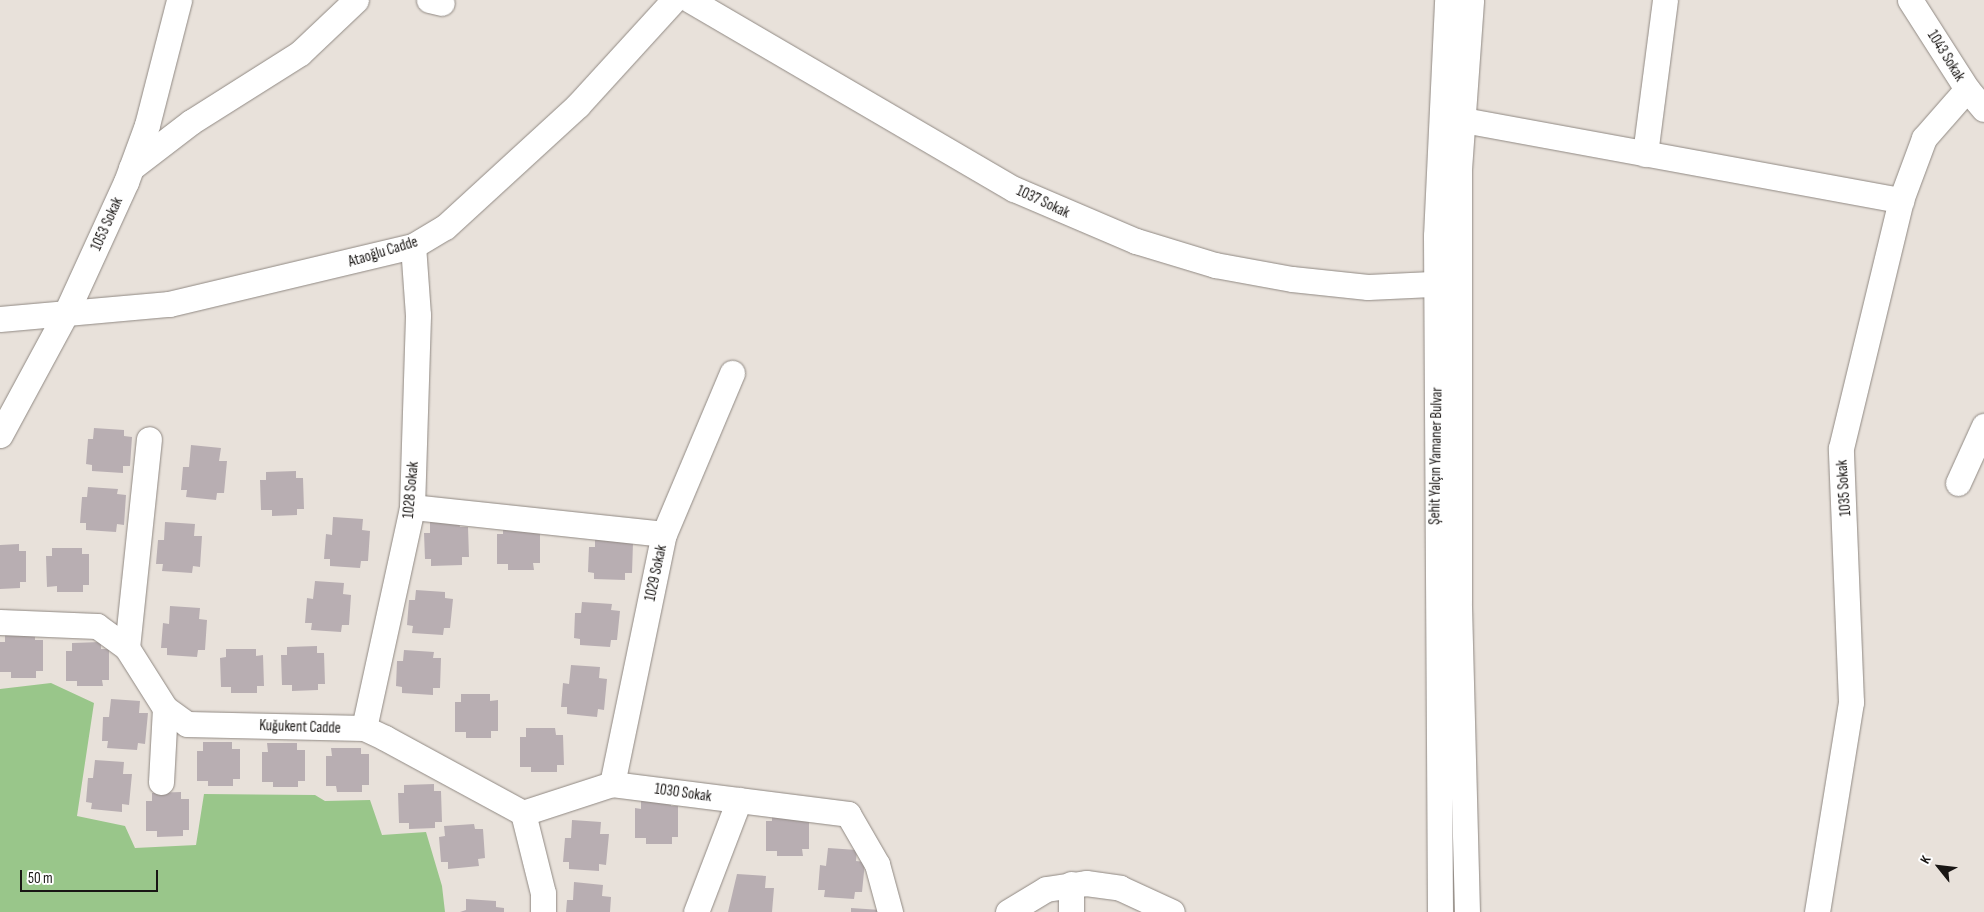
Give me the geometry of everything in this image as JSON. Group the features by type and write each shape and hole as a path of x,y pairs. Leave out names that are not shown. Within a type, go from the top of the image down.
{"street":[{"name":"1053 Sokak","path":"0,435 66,313 132,168 147,125 179,0"},
{"path":"132,168 191,122 300,53 356,0"},
{"name":"Ataoğlu Cadde","path":"0,319 169,304 414,246 445,227 578,105 674,0"},
{"name":"1037 Sokak","path":"690,0 1014,189 1136,241 1215,265 1292,279 1368,287 1447,282"},
{"name":"Şehit Yalçın Yamaner Bulvar","path":"1440,912 1447,282 1453,117 1447,0"},
{"path":"1472,0 1453,117 1901,200"},
{"path":"1645,154 1665,0"},
{"name":"1043 Sokak","path":"1910,0 1967,89 1984,109"},
{"name":"1035 Sokak","path":"1817,912 1851,702 1841,448 1901,200 1924,138 1967,89"},
{"name":"1028 Sokak","path":"364,728 412,507 418,315 414,246"},
{"path":"1447,282 1467,912"},
{"name":"1029 Sokak","path":"612,784 664,534 732,373"},
{"path":"1958,483 1984,426"},
{"path":"127,648 149,439"},
{"path":"412,507 664,534"},
{"name":"Kuğukent Cadde","path":"0,622 97,626 127,648 165,708 186,724 364,728 523,813"},
{"path":"161,782 165,708"},
{"name":"1030 Sokak","path":"523,813 612,784 848,814 877,864 890,912"},
{"path":"696,912 739,800"},
{"path":"523,813 543,893 543,912"},
{"path":"1008,912 1046,889 1071,884 1120,888 1172,912"},
{"path":"1071,884 1071,912"}],"green space":[{"path":"51,683 94,703 77,816 125,826 135,848 196,845 204,794 315,795 325,801 370,800 382,835 426,832 442,886 445,912 0,912 0,689"}],"building":[{"path":"94,428 124,430 124,436 132,437 130,466 123,466 123,473 92,471 92,465 86,464 88,439 93,439"},
{"path":"191,445 221,448 219,461 227,461 224,493 217,493 216,500 186,497 187,490 181,490 183,467 189,467"},
{"path":"296,471 296,478 303,478 304,509 297,509 297,515 272,516 272,510 261,510 260,480 266,480 266,472"},
{"path":"88,487 118,489 117,494 126,495 124,525 117,524 116,532 86,530 86,523 80,523 82,497 87,497"},
{"path":"333,517 363,519 362,530 370,531 368,561 361,561 360,568 330,566 330,559 324,559 326,534 332,535"},
{"path":"165,522 195,524 194,536 202,536 200,567 193,566 192,573 162,571 163,564 156,564 158,540 164,540"},
{"path":"430,522 459,522 460,527 468,527 469,557 462,557 462,565 431,566 431,559 425,559 424,533 430,533"},
{"path":"503,526 540,532 540,563 533,563 534,570 508,570 508,564 497,564 497,534 503,534"},
{"path":"595,536 625,537 625,543 633,543 632,573 625,573 625,580 594,579 594,573 588,572 589,547 595,547"},
{"path":"19,544 19,551 26,551 26,582 20,582 20,588 0,589 0,545"},
{"path":"52,548 82,548 82,554 89,554 89,585 83,585 83,592 57,592 57,586 47,587 46,556 52,556"},
{"path":"315,581 344,583 343,594 351,595 349,625 342,625 341,632 311,630 312,623 305,623 307,598 313,599"},
{"path":"416,590 445,592 445,598 453,599 450,628 444,628 443,635 412,633 413,626 407,625 409,600 415,600"},
{"path":"582,602 612,604 611,610 620,611 617,640 611,640 610,647 580,645 580,639 574,638 575,613 581,613"},
{"path":"170,606 200,608 199,619 207,620 205,650 198,650 197,657 167,655 167,648 161,648 163,623 169,624"},
{"path":"5,634 35,634 35,640 43,640 43,671 36,671 36,678 11,678 11,672 0,672 0,642 5,642"},
{"path":"101,642 101,649 109,649 109,680 102,680 103,686 77,686 77,681 66,681 66,651 72,651 72,643"},
{"path":"317,646 317,653 324,653 325,684 318,684 318,690 292,691 292,685 282,685 281,655 287,655 287,647"},
{"path":"226,649 256,649 256,656 263,655 264,686 257,686 257,693 231,693 231,687 221,687 220,658 226,657"},
{"path":"404,650 434,652 433,658 441,658 440,688 433,688 433,695 402,693 402,687 396,686 397,661 403,661"},
{"path":"571,665 600,667 599,678 607,679 604,710 598,709 597,717 567,714 567,707 561,707 563,683 569,684"},
{"path":"461,694 490,694 490,701 498,700 498,731 491,731 491,738 466,738 466,732 455,732 455,702 461,702"},
{"path":"111,699 140,701 139,713 148,713 145,744 138,743 137,750 107,748 108,741 102,741 103,717 109,717"},
{"path":"526,728 555,728 556,735 563,735 564,765 557,765 557,772 531,772 531,767 520,767 520,737 526,737"},
{"path":"203,742 232,742 232,749 240,749 240,779 233,779 233,786 208,786 208,781 197,781 197,751 203,751"},
{"path":"267,743 297,743 297,750 305,750 305,781 298,781 298,787 273,787 273,782 262,782 262,752 268,752"},
{"path":"331,748 361,748 361,754 369,754 369,785 362,785 362,792 337,792 336,786 326,786 326,756 332,756"},
{"path":"95,760 124,762 123,774 132,774 129,805 122,804 122,812 91,809 92,803 86,802 88,778 93,778"},
{"path":"434,784 434,791 441,791 442,822 435,822 435,828 409,829 409,823 399,823 398,793 404,793 404,785"},
{"path":"181,792 181,799 189,799 189,830 183,830 183,836 157,837 157,831 146,831 146,801 152,801 152,793"},
{"path":"641,800 671,800 671,806 678,806 678,837 672,837 672,844 646,844 646,838 635,838 635,808 641,809"},
{"path":"772,812 809,819 809,849 802,849 803,856 777,856 777,851 766,851 766,821 772,821"},
{"path":"572,820 601,822 600,834 609,834 606,865 599,864 599,871 569,869 569,862 563,862 565,838 571,838"},
{"path":"474,824 475,829 483,829 485,858 478,859 479,866 448,869 448,862 441,862 439,837 445,836 444,826"},
{"path":"828,848 857,850 856,861 865,862 862,892 855,892 854,899 824,897 825,890 818,890 820,865 826,866"},
{"path":"737,874 766,876 765,888 774,888 772,912 728,912"},
{"path":"574,882 603,885 602,896 611,897 610,912 566,912 567,900 573,900"},
{"path":"466,899 496,901 496,907 504,908 504,912 460,912 466,910"},
{"path":"851,908 881,910 881,912 851,912"}]}
